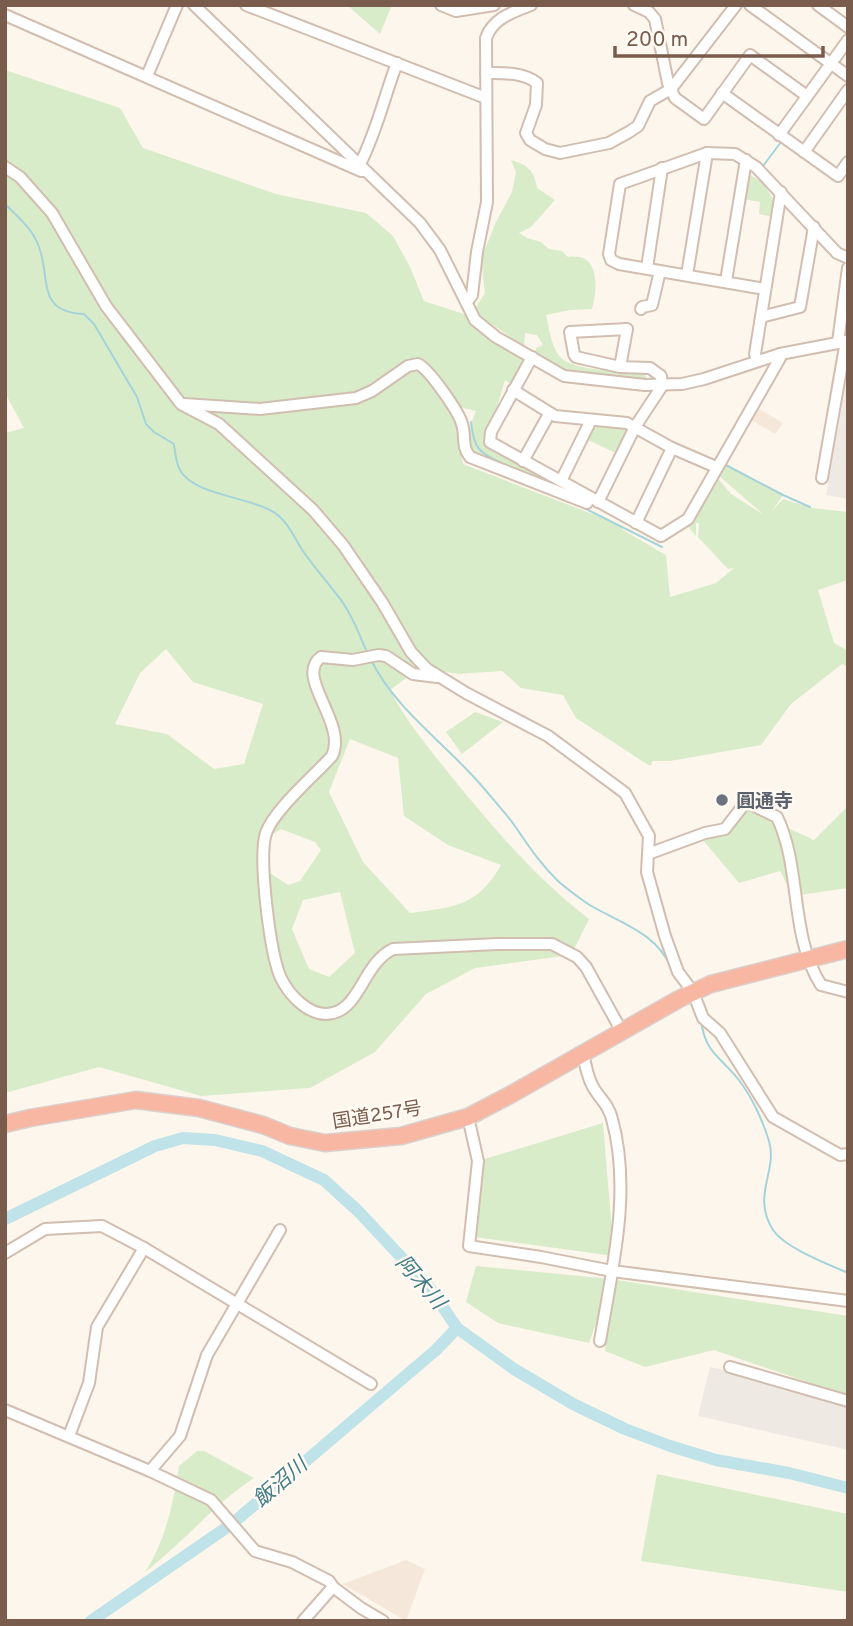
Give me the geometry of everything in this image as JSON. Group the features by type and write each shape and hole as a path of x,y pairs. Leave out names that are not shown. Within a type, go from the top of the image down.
{"highway":[{"name":"国道257号","path":"5,1124 136,1100 198,1108 263,1125 290,1136 325,1143 401,1136 468,1117 621,1030 711,984 848,949"}],"street":[{"path":"147,76 177,5"},
{"path":"194,5 405,207 429,234 475,320 496,337 564,376 662,386 704,379 757,360 844,341"},
{"path":"246,5 486,98"},
{"path":"442,5 456,11 494,5"},
{"path":"467,302 472,295 487,202 485,38 488,31 507,14 531,5"},
{"path":"634,5 649,12 655,19 675,99 704,119 750,55 807,96"},
{"path":"486,73 530,78 537,83 536,105 526,133 530,140 538,145 560,153 610,143 638,126 650,102 671,89 736,5"},
{"path":"750,5 846,75"},
{"path":"820,6 848,27"},
{"path":"5,15 361,171 397,63"},
{"path":"783,137 807,96 848,40"},
{"path":"804,152 848,90"},
{"path":"722,93 838,176 848,162"},
{"path":"765,289 619,264 611,260 609,254 620,184 706,153 723,152 747,160 781,192 837,253 848,258"},
{"path":"687,275 706,153"},
{"path":"726,281 747,160"},
{"path":"5,167 20,177 52,213 106,306 181,404 219,424 313,510 360,569 411,652 438,677 541,731 625,793 649,836 647,872 686,995 703,1018 720,1033 773,1117 840,1155 848,1154"},
{"path":"647,268 662,168"},
{"path":"757,360 755,354 781,192"},
{"path":"761,317 800,307 814,227"},
{"path":"822,478 844,341 848,268"},
{"path":"641,309 652,305 660,271"},
{"path":"598,502 635,427 662,386 661,376 655,370 620,367 576,357 570,332 627,329 620,367"},
{"path":"532,358 489,439 492,444 661,536 684,523 780,354"},
{"path":"181,404 260,409 356,398 372,391 408,366 418,364 428,371 459,418 463,427 463,444 470,457 589,503 598,502"},
{"path":"513,390 549,414 627,423 672,448 716,467"},
{"path":"523,461 549,414"},
{"path":"561,481 591,420"},
{"path":"636,523 672,448"},
{"path":"438,677 413,674 386,656 321,657 315,662 312,675 336,736 335,750 271,824 265,836 263,852 271,931 278,969 284,984 306,1007 317,1013 328,1014 345,1007 376,960 393,949 548,943 577,957 586,967 621,1030"},
{"path":"648,854 705,833 725,830 746,803 778,817 787,836 808,958 813,973 821,985 848,992"},
{"path":"583,1052 587,1074 594,1089 607,1104 612,1117 620,1151 622,1181 612,1271 600,1341"},
{"path":"468,1117 478,1161 469,1246 612,1271 848,1301"},
{"path":"5,1253 45,1229 102,1226 144,1248 371,1384"},
{"path":"150,1471 180,1436 207,1354 280,1230"},
{"path":"69,1436 89,1383 97,1327 144,1248"},
{"path":"730,1367 848,1401"},
{"path":"5,1410 212,1500 255,1550 292,1562 329,1581 360,1608 383,1621"},
{"path":"303,1621 333,1587"}],"shaded area":[{"path":"848,363 848,499 826,495"},
{"path":"756,407 783,423 775,434 749,419"},
{"path":"710,1367 801,1387 848,1401 848,1450 698,1416"},
{"path":"406,1560 425,1569 406,1621 343,1584"}],"green space":[{"path":"347,5 392,5 380,34"},
{"path":"5,70 120,108 143,148 276,194 366,213 393,236 424,301 470,316 485,293 481,259 512,192 516,172 511,160 526,166 534,177 537,188 555,200 531,227 519,233 541,242 549,249 562,251 568,257 586,260 594,273 592,309 546,315 557,353 567,362 587,368 644,372 648,382 568,375 535,357 536,348 543,345 537,335 525,333 524,346 490,323 484,335 524,361 512,385 505,380 494,418 482,441 581,496 474,456 469,439 476,411 455,406 463,464 618,524 623,530 666,555 670,597 716,583 734,568 728,569 698,537 699,523 696,523 696,536 689,528 689,522 694,522 692,518 716,476 731,494 764,515 717,474 722,464 783,495 772,511 783,499 812,508 848,512 848,580 818,590 834,643 848,651 848,667 842,664 791,704 761,745 670,761 653,761 650,766 576,718 563,695 521,688 502,671 459,674 420,668 390,690 420,737 486,818 535,871 589,919 571,955 475,968 426,994 375,1052 310,1088 201,1096 99,1067 5,1093 5,433 24,428 5,393","holes":["166,649 193,682 263,704 244,764 214,769 167,734 115,724 140,673","350,739 398,758 404,816 448,845 501,865 483,889 463,903 410,913 363,862 329,792","281,829 315,842 321,850 300,881 288,885 266,870 263,860 273,834","340,892 355,953 329,977 309,969 292,929 303,900"]},
{"path":"749,174 763,183 775,202 773,217 759,214 760,202 744,199"},
{"path":"596,423 629,427 620,455 586,439"},
{"path":"475,712 503,722 462,754 446,732"},
{"path":"848,806 848,888 793,896 780,871 739,883 703,840 749,810 814,840"},
{"path":"603,1123 614,1256 474,1237 478,1161"},
{"path":"476,1266 611,1279 848,1316 848,1396 714,1350 645,1367 605,1351 610,1283 589,1343 498,1323 466,1302"},
{"path":"197,1451 204,1451 254,1478 225,1500 145,1572 163,1534 179,1466"},
{"path":"657,1474 848,1514 848,1592 641,1561"}],"waterway":[{"path":"838,63 848,49"},
{"path":"786,134 832,71"},
{"path":"763,166 781,142"},
{"path":"5,204 25,224 36,241 52,300 58,307 69,312 84,314 94,324 137,397 146,424 174,444 180,470 187,479 199,486 271,510 280,517 342,601 367,652"},
{"path":"471,422 479,449 503,464"},
{"path":"724,464 810,507"},
{"path":"576,504 662,547"},
{"path":"371,660 394,695 481,785 551,874 588,904 646,937 665,956 671,968"},
{"path":"701,1021 706,1041 743,1085 756,1108 769,1141 771,1152 764,1206 773,1230 797,1249 848,1273"},
{"name":"阿木川","path":"5,1219 155,1146 183,1138 215,1140 262,1151 324,1180 359,1212 430,1288 457,1328 514,1369 573,1404 625,1429 670,1446 716,1460 789,1473 848,1488"},
{"name":"飯沼川","path":"91,1621 233,1523 436,1350 457,1328"}],"place":[{"name":"圓通寺","path":"722,800"}]}
